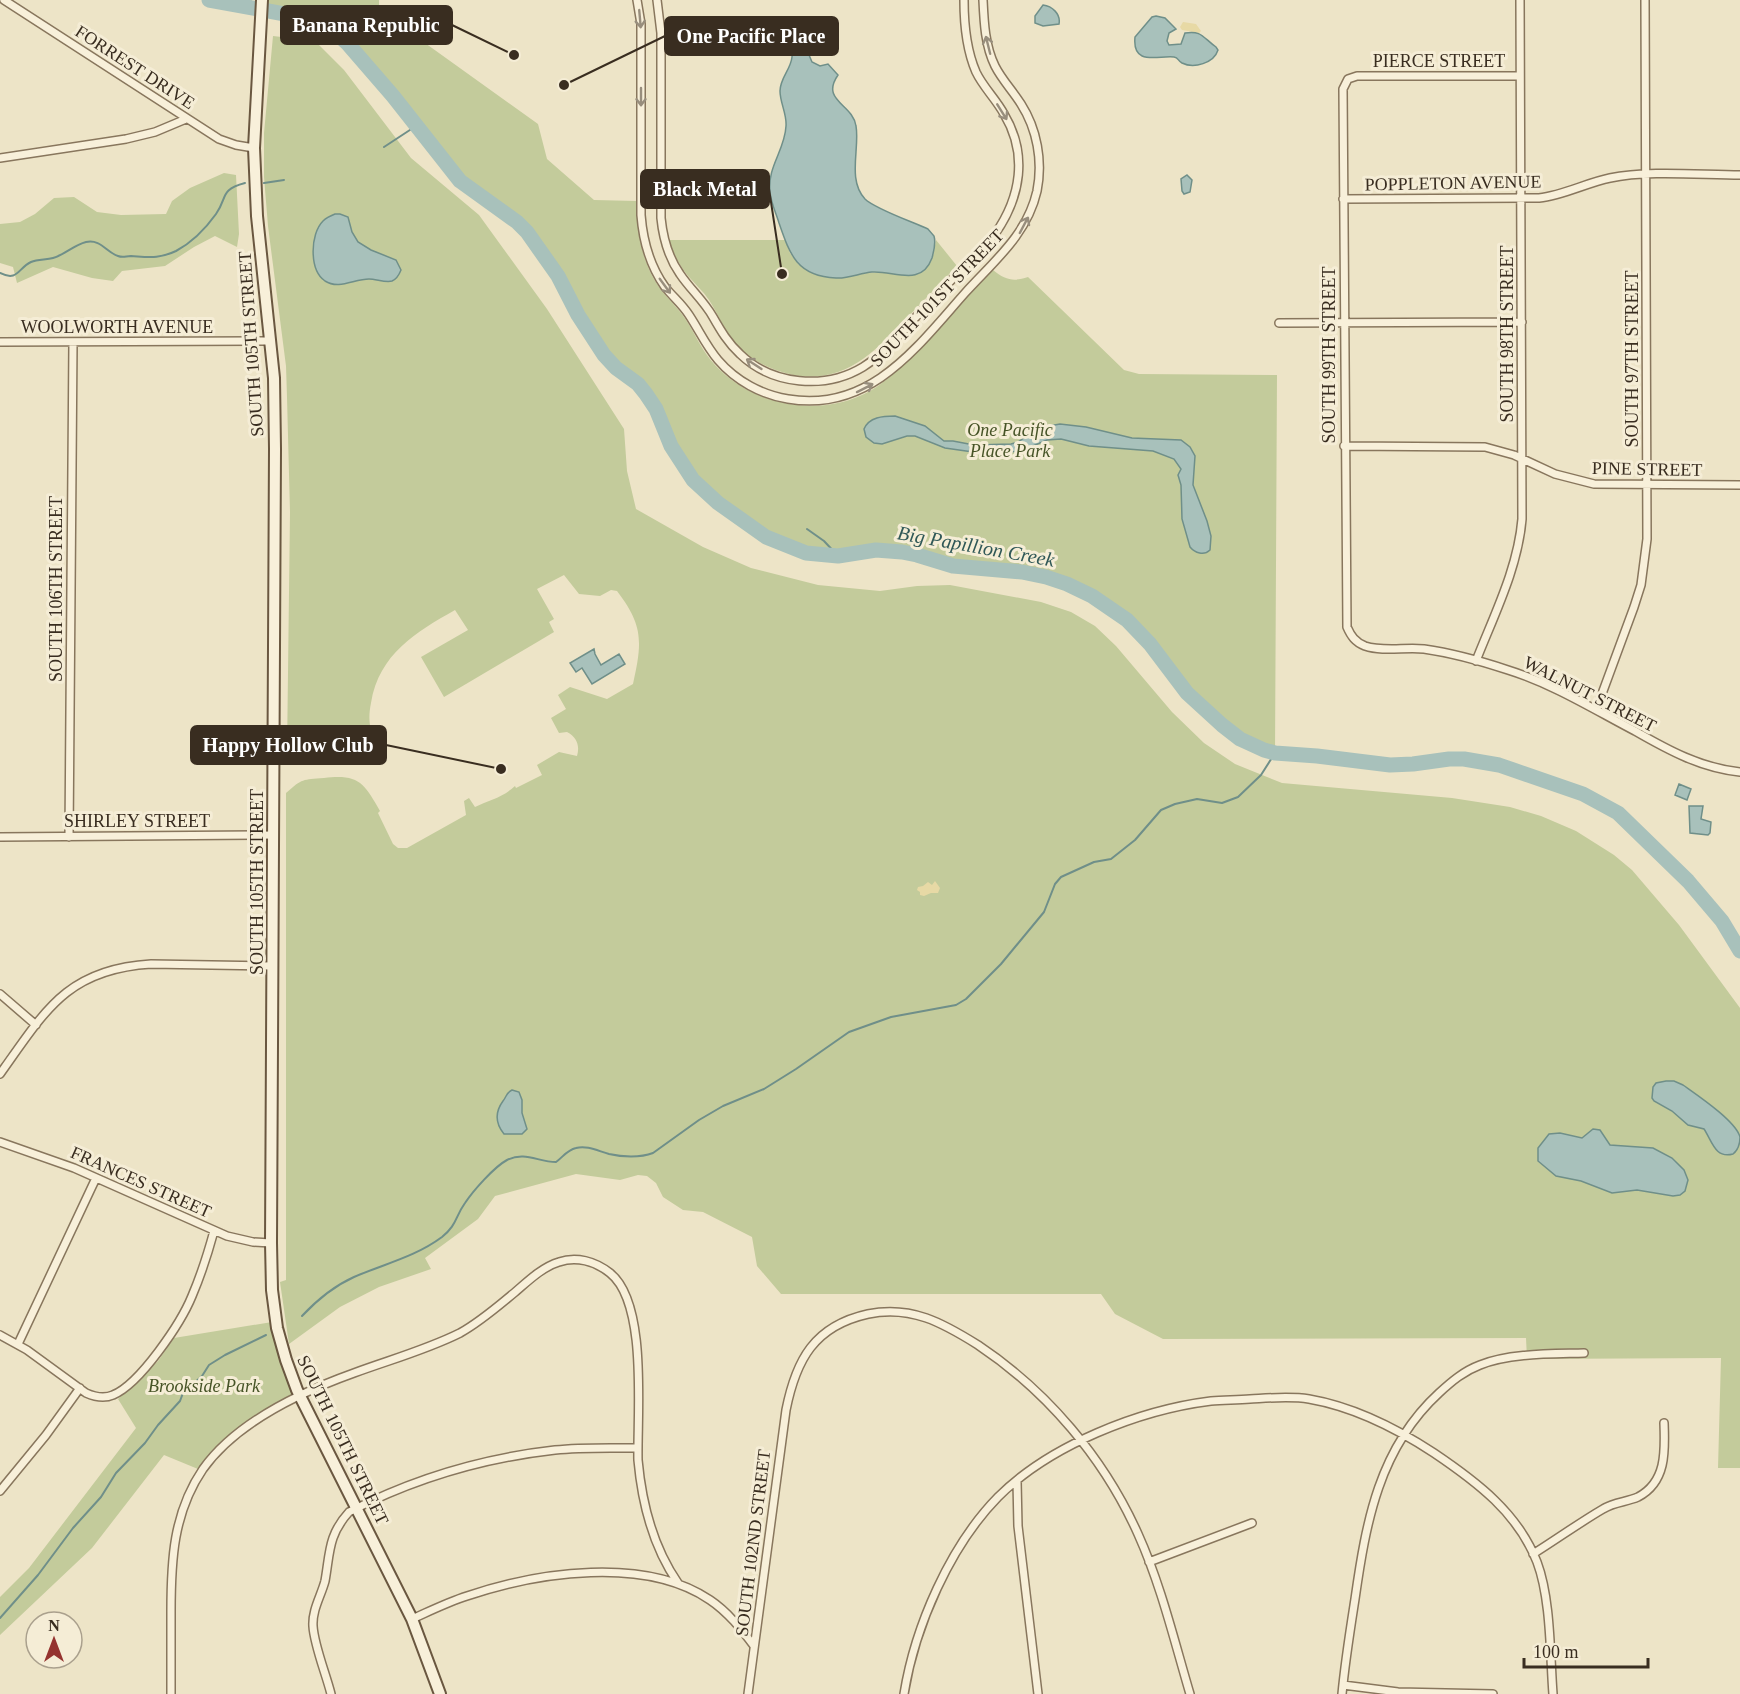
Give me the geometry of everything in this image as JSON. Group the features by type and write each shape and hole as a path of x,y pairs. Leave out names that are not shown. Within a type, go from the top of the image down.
{"street":[{"name":"FORREST DRIVE","path":"4,0 219,139 254,148"},
{"name":"SOUTH 105TH STREET","path":"262,0 254,148 257,216 271,341 275,449 272,1290 286,1360 300,1397 412,1619 440,1694"},
{"name":"SOUTH 101ST STREET","path":"637,0 641,24 641,215 650,260 664,286 687,312 704,341 727,369 741,380 767,394 784,399 809,401 829,400 848,395 883,378 1010,247 1027,220 1037,189 1039,174 1036,141 1028,116 995,66 989,52 984,27 983,0"},
{"name":"SOUTH 101ST STREET","path":"657,0 661,33 661,218 664,240 669,254 678,272 699,296 723,334 741,355 770,374 808,382 833,379 851,373 878,356 995,234 1009,211 1018,186 1017,145 1010,124 977,74 970,58 965,28 964,0"},
{"name":"SOUTH 98TH STREET","path":"1476,661 1519,547 1522,519 1520,0"},
{"name":"SOUTH 97TH STREET","path":"1596,710 1635,607 1641,585 1647,539 1645,0"},
{"name":"PIERCE STREET","path":"1357,76 1520,76"},
{"name":"SOUTH 99TH STREET","path":"1354,640 1346,621 1343,89 1348,79 1357,76"},
{"path":"0,158 126,139 155,132 186,119"},
{"name":"POPPLETON AVENUE","path":"1343,199 1552,197 1608,178 1646,175 1740,175"},
{"path":"1279,323 1522,322"},
{"name":"WOOLWORTH AVENUE","path":"0,342 271,341"},
{"name":"SOUTH 106TH STREET","path":"69,837 73,342"},
{"name":"PINE STREET","path":"1344,446 1475,446 1497,450 1580,482 1611,486 1740,485"},
{"name":"WALNUT STREET","path":"1354,640 1375,648 1423,649 1476,661 1534,679 1683,757 1712,768 1739,769"},
{"name":"SHIRLEY STREET","path":"0,837 273,835"},
{"path":"0,1074 54,1003 92,976 112,969 152,964 273,966"},
{"path":"0,994 36,1024"},
{"name":"FRANCES STREET","path":"0,1142 96,1178 214,1231 240,1239 271,1243"},
{"path":"18,1344 96,1178"},
{"path":"0,1335 18,1344 86,1393 98,1397 111,1396 135,1378 175,1328 202,1271 214,1231"},
{"path":"171,1694 171,1563 178,1523 188,1497 203,1469 232,1438 261,1418 353,1373 458,1334 492,1311 542,1271 554,1263 567,1260 584,1260 597,1265 619,1281 628,1300 635,1334 637,1448 646,1513 654,1538 678,1583"},
{"name":"SOUTH 102ND STREET","path":"748,1694 789,1397 794,1376 803,1357 814,1342 828,1330 863,1315 903,1311 940,1322 996,1357 1066,1421 1091,1453 1124,1506 1149,1562 1190,1694"},
{"path":"1342,1694 1361,1559 1371,1508 1384,1474 1404,1434 1424,1407 1459,1376 1478,1366 1494,1361 1535,1355 1584,1353"},
{"path":"0,1491 46,1435 80,1388"},
{"path":"904,1694 916,1646 951,1563 978,1519 1000,1495 1017,1481 1042,1463 1094,1434 1146,1415 1210,1401 1280,1397 1308,1399 1349,1409 1376,1419 1458,1469 1485,1490 1513,1519 1538,1564 1548,1618 1553,1694"},
{"path":"1533,1554 1606,1507 1639,1496 1655,1483 1664,1460 1664,1423"},
{"path":"331,1694 313,1627 314,1615 325,1580 331,1542 343,1519 350,1512 413,1484 455,1469 557,1450 637,1448"},
{"path":"1017,1481 1017,1526 1038,1694"},
{"path":"1149,1562 1252,1523"},
{"path":"412,1619 465,1596 503,1585 542,1578 612,1573 642,1575 678,1583 716,1604 743,1631 754,1646"},
{"path":"1343,1685 1398,1692 1493,1694"}],"green space":[{"path":"209,0 252,0 251,9"},
{"name":"One Pacific Place Park","path":"268,0 379,0 379,10 538,124 547,159 594,200 637,201 642,249 655,281 685,319 715,365 748,390 768,399 788,404 830,405 851,400 870,391 898,369 993,270 1010,279 1028,277 1124,370 1139,374 1277,375 1275,753 1246,741 1208,714 1171,673 1139,631 1105,604 1077,588 1039,576 955,566 905,552 878,551 838,556 802,551 765,536 716,503 694,481 678,459 657,413 641,388 603,353 547,258 524,229 458,179 358,54 342,38 312,20 267,12"},
{"path":"273,36 315,41 344,70 411,158 479,215 547,309 624,429 627,471 636,509 703,547 751,568 818,585 880,591 917,586 950,585 1041,602 1071,612 1095,626 1116,646 1172,712 1204,743 1235,764 1282,783 1452,798 1510,807 1541,816 1576,831 1614,855 1632,870 1679,925 1740,1008 1740,1468 1718,1468 1721,1358 1527,1359 1526,1338 1163,1339 1115,1314 1101,1294 781,1294 757,1266 752,1237 703,1212 683,1210 663,1197 656,1183 647,1176 638,1175 620,1180 576,1174 495,1196 478,1219 425,1258 431,1269 379,1287 340,1307 289,1344 280,1282 286,1280 286,793 300,782 307,780 336,777 353,779 364,787 374,801 393,844 398,848 407,848 466,815 464,801 469,798 475,807 542,775 537,765 559,752 577,756 578,745 575,739 567,732 559,733 551,718 566,709 558,695 570,687 607,699 633,684 639,646 632,615 617,591 611,590 600,596 579,594 564,575 537,589 554,619 549,622 554,632 444,697 421,657 468,630 455,610 401,646 382,671 375,686 370,714 371,728 376,743 347,757 329,761 298,763 287,753 290,512 286,366 264,177 264,133"},
{"path":"224,173 236,175 239,234 237,247 215,236 165,266 122,271 113,281 92,278 53,267 17,283 13,267 0,263 0,224 20,222 35,214 54,198 74,197 97,212 121,215 166,214 172,201 190,188"},
{"path":"669,240 785,240 790,253 799,265 835,278 883,272 933,256 936,240 957,266 894,332 868,355 841,371 808,377 789,374 759,363 740,349 707,297 682,268"},
{"name":"Brookside Park","path":"272,1322 276,1344 294,1395 266,1410 230,1435 198,1469 164,1455 92,1548 0,1635 0,1597 29,1568 136,1428 118,1399 158,1361 174,1338"}],"sand":[{"path":"1183,22 1196,24 1201,31 1199,33 1182,30 1180,27"},
{"path":"935,881 940,888 938,893 920,895 918,887 928,882 932,885"}],"water":[{"path":"1043,5 1055,11 1059,17 1059,24 1043,26 1035,23 1035,16"},
{"path":"1152,17 1165,18 1176,29 1169,33 1167,41 1169,45 1181,44 1185,33 1195,33 1216,47 1218,50 1216,55 1198,65 1187,65 1174,57 1148,58 1142,56 1135,46 1135,37"},
{"path":"791,27 810,46 809,55 812,62 820,66 828,64 838,75 833,84 833,91 835,97 854,119 857,135 855,173 865,199 885,211 928,229 934,236 932,258 921,273 906,276 872,272 840,278 823,276 812,273 797,262 787,245 772,204 770,183 773,166 785,135 785,113 780,91 792,57 789,34"},
{"path":"1187,175 1192,180 1190,192 1184,194 1181,179"},
{"path":"335,214 348,217 352,232 358,242 396,260 401,270 397,278 390,281 363,279 336,284 325,281 320,276 316,269 313,252 316,234 323,221"},
{"path":"895,416 925,426 944,441 974,445 1011,444 1018,442 1038,428 1060,424 1086,427 1132,438 1181,440 1190,447 1195,456 1193,485 1211,536 1210,550 1200,553 1190,547 1182,519 1181,485 1178,475 1181,469 1174,459 1153,451 1089,446 1061,439 1047,440 1021,451 987,454 945,448 915,436 907,436 882,444 874,443 866,437 864,429 869,422 881,417"},
{"path":"594,649 601,665 619,654 625,664 592,684 582,668 576,672 570,663"},
{"path":"1679,784 1691,789 1687,800 1675,795"},
{"path":"1689,806 1703,806 1701,819 1711,822 1708,835 1690,833"},
{"path":"1674,1081 1683,1085 1731,1124 1740,1137 1738,1147 1733,1154 1722,1154 1712,1144 1704,1129 1688,1125 1672,1111 1654,1101 1653,1087 1656,1083"},
{"path":"512,1090 519,1092 522,1100 522,1113 527,1129 522,1134 504,1134 498,1122 497,1113 500,1105"},
{"path":"1593,1129 1600,1130 1610,1145 1653,1148 1672,1158 1684,1170 1688,1180 1685,1191 1673,1196 1637,1190 1612,1193 1581,1181 1556,1176 1538,1161 1538,1148 1549,1134 1560,1133 1582,1138"}],"waterway":[{"name":"Big Papillion Creek","path":"209,0 312,19 336,33 348,44 393,96 460,181 517,222 527,232 558,276 578,315 604,355 616,368 638,384 646,394 656,409 671,446 693,480 718,503 766,537 806,553 838,556 876,550 902,552 953,566 1022,572 1067,584 1092,596 1127,620 1150,644 1187,693 1240,739 1264,750 1390,765 1464,759 1499,765 1583,794 1618,813 1688,881 1722,921 1740,951"},
{"path":"384,147 416,126"},
{"path":"264,183 284,180"},
{"path":"0,273 14,275 31,262 57,257 86,242 96,242 121,257 154,257 170,254 187,244 203,230 216,214 231,188 245,183"},
{"path":"807,529 824,541 838,556"},
{"path":"302,1316 326,1294 347,1281 410,1255 442,1237 451,1229 473,1192 507,1160 526,1157 556,1162 570,1150 580,1147 625,1156 642,1156 653,1153 699,1120 723,1106 764,1089 849,1032 891,1017 956,1005 966,999 1001,964 1044,912 1055,884 1061,877 1094,862 1111,859 1135,840 1161,810 1197,799 1222,803 1238,797 1261,775 1275,753"},
{"path":"0,1618 101,1497 116,1473 145,1443 180,1401 183,1393 202,1376 209,1365 266,1335"}],"place":[{"name":"Banana Republic","path":"514,55"},
{"name":"One Pacific Place","path":"564,85"},
{"name":"Black Metal","path":"782,274"},
{"name":"Happy Hollow Club","path":"501,769"}]}
